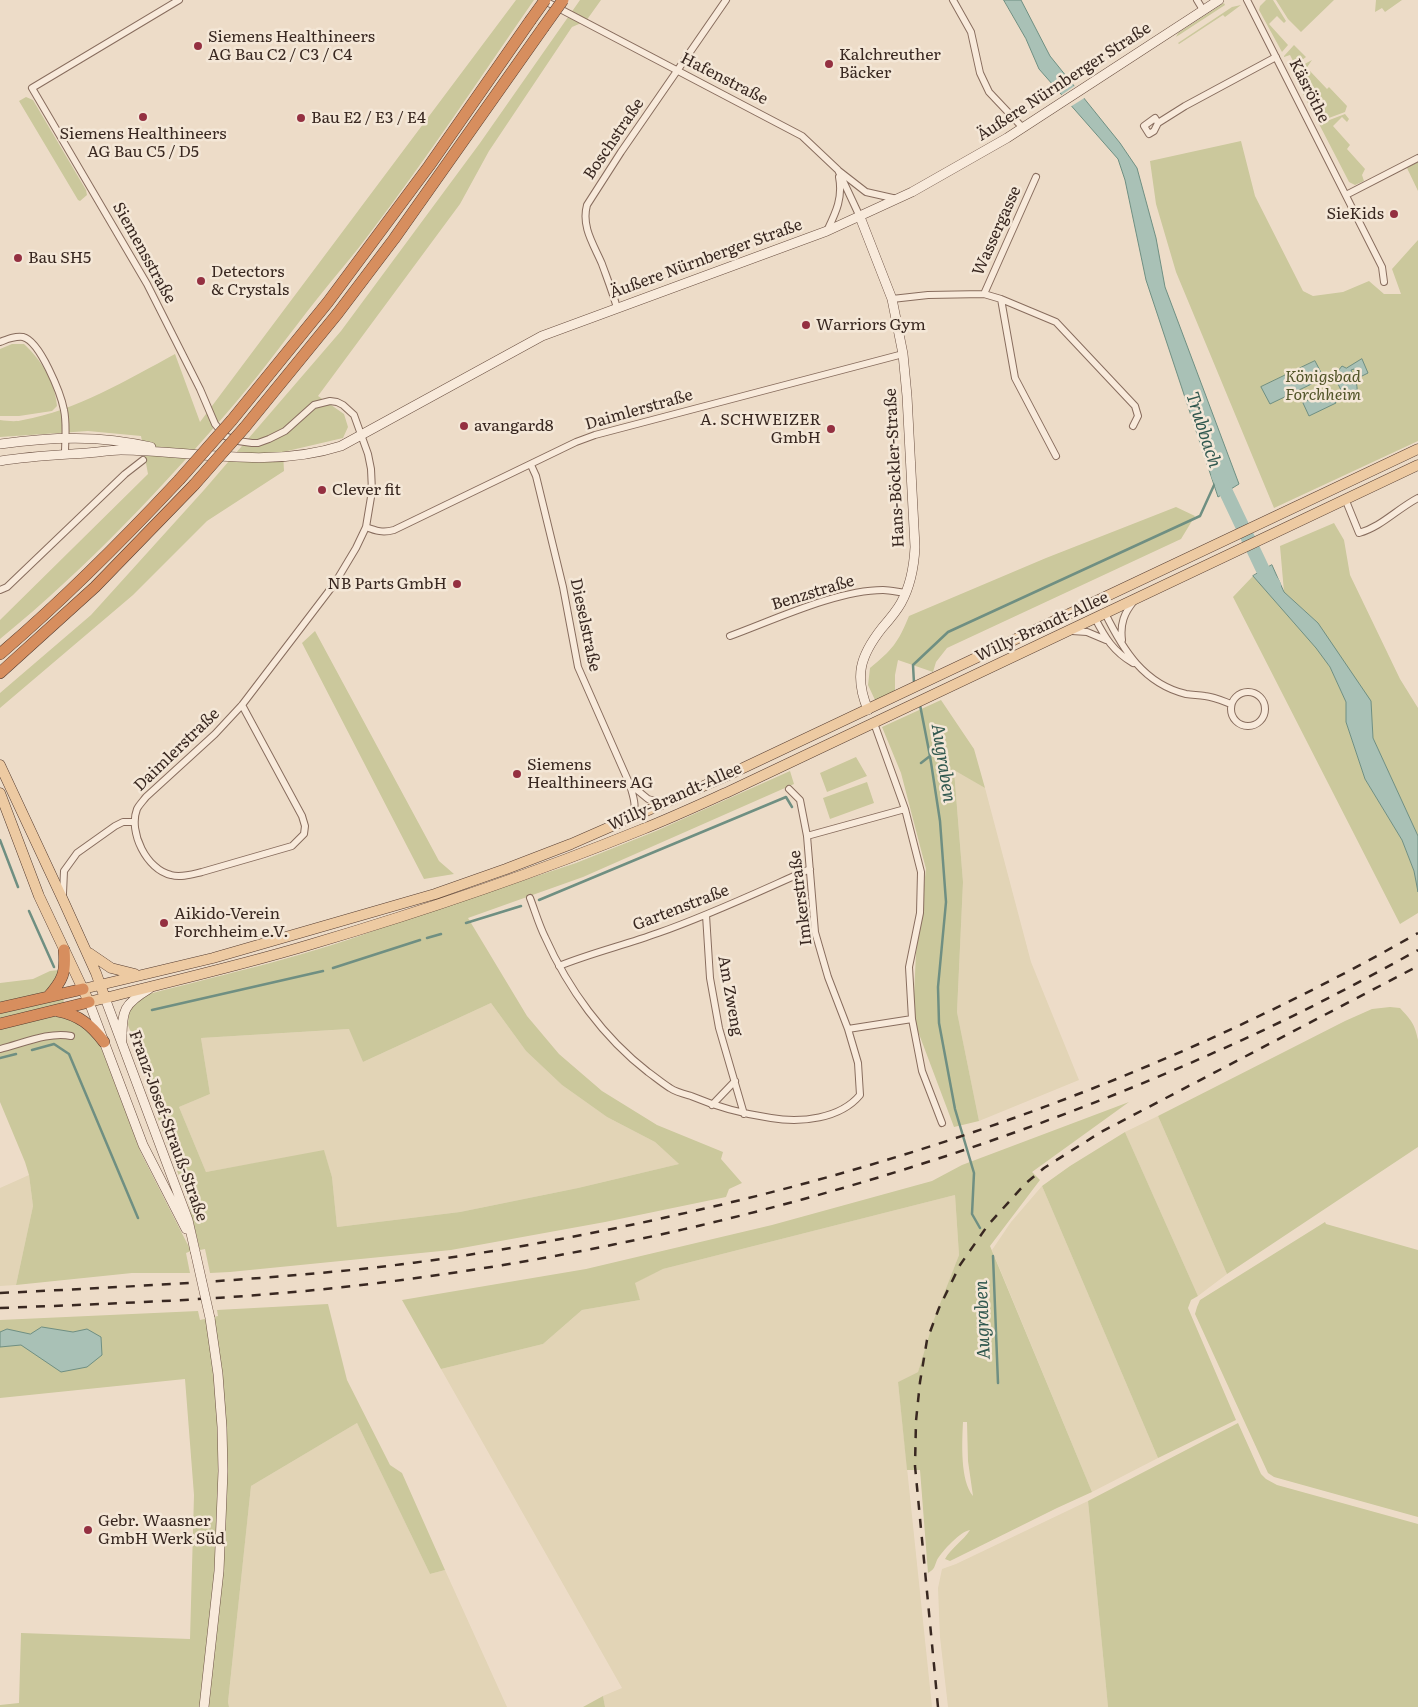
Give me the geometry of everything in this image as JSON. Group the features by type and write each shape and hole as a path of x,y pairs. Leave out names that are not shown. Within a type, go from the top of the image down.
{"highway":[{"path":"0,654 59,602 120,542 179,480 232,420 328,302 429,166 544,0"},
{"path":"0,673 95,588 194,486 245,428 338,313 394,239 563,0"},
{"path":"48,997 64,975 66,965 64,950"},
{"path":"0,1008 83,989"},
{"path":"0,1024 89,1002"},
{"path":"54,1011 65,1012 82,1018 96,1031 104,1042"}],"main road":[{"name":"Äußere Nürnberger Straße","path":"0,461 120,450 173,452 232,458 276,458 325,451 341,446 362,436 520,346 572,324 827,231 898,199 1023,128 1219,0"},
{"name":"Hans-Böckler-Straße","path":"860,217 892,299 903,354 915,547 914,571 906,593 896,611 871,642 860,670 862,694 868,710"},
{"name":"Äußere Nürnberger Straße","path":"0,444 65,437 131,442 173,452"},
{"name":"Willy-Brandt-Allee","path":"83,989 213,958 435,894 516,866 630,819 868,710 1418,450"},
{"name":"Willy-Brandt-Allee","path":"89,1002 150,988 310,945 384,922 575,856 646,828 730,791 1418,465"},
{"path":"1339,487 1346,500"},
{"path":"1100,600 1106,613"},
{"path":"1089,606 1095,618"},
{"path":"868,710 874,723"},
{"name":"Franz-Josef-Strauß-Straße","path":"0,765 101,984 188,1220 194,1247"},
{"name":"Franz-Josef-Strauß-Straße","path":"0,793 39,896 89,1002 143,1145 194,1247"},
{"path":"13,827 21,827 34,838"},
{"path":"87,951 111,968 126,973 142,975"},
{"path":"122,1044 122,1027 127,1006 136,996 150,988"},
{"path":"194,1247 210,1318 222,1427 223,1471 218,1571 204,1707"}],"street":[{"name":"Siemensstraße","path":"179,0 32,88 145,279 184,355 215,424 225,436 238,441 258,443 285,431 314,405 330,401 343,404 350,410 354,415 362,436"},
{"name":"Hafenstraße","path":"544,0 802,136 838,170 860,217"},
{"name":"Boschstraße","path":"617,308 601,262 588,234 585,212 596,190 726,0"},
{"path":"953,0 971,32 980,73 989,92 1023,128"},
{"path":"1197,0 1203,10"},
{"name":"Käsröthe","path":"1250,1 1276,57 1382,266 1384,282"},
{"path":"1158,123 1231,80 1276,57"},
{"path":"1346,195 1418,158"},
{"path":"838,170 866,192 898,199"},
{"path":"827,231 840,200 841,185 838,170"},
{"name":"Wassergasse","path":"892,299 928,295 984,294 1036,177"},
{"path":"984,294 1001,299 1056,322 1135,406 1138,416 1133,426"},
{"path":"1001,299 1015,378 1056,456"},
{"path":"0,342 13,337 31,341 50,370 65,412 65,454"},
{"name":"Daimlerstraße","path":"366,527 378,532 394,530 531,466 576,442 601,433 903,354"},
{"name":"Daimlerstraße","path":"242,705 302,816 305,826 304,834 292,846 188,875 172,876 160,870 144,852 134,831 137,808 146,797 215,734 242,705 335,583 366,527 372,491 371,469 362,436"},
{"path":"0,590 7,587 125,474 143,460"},
{"name":"Dieselstraße","path":"531,466 536,476 562,579 578,667 630,784 634,802 634,813 630,819"},
{"path":"1346,500 1359,533 1373,529 1418,498"},
{"name":"Benzstraße","path":"730,636 821,602 860,592 884,590 906,593"},
{"path":"1122,644 1121,624 1127,611 1137,599"},
{"path":"1106,613 1122,644 1136,665"},
{"path":"1095,618 1107,640 1125,659 1156,681 1180,692 1207,696 1231,704"},
{"path":"1066,632 1078,630 1107,640"},
{"path":"1253,693 1262,699 1264,716 1251,726 1240,725 1232,718 1231,704 1239,694 1253,693"},
{"path":"874,723 905,809 921,872 920,913 910,966 912,1020 922,1071 942,1123"},
{"name":"Dieselstraße","path":"630,784 648,799 666,803"},
{"name":"Imkerstraße","path":"530,898 544,937 583,1005 628,1056 670,1088 712,1105 744,1114 779,1120 802,1120 826,1116 853,1103 860,1095 858,1063 848,1029 828,977 815,932 807,836 800,800 789,789"},
{"path":"807,836 905,809"},
{"path":"63,900 64,871 77,853 123,822 134,822"},
{"name":"Gartenstraße","path":"559,966 583,956 657,934 706,915 810,869"},
{"name":"Am Zweng","path":"706,915 710,978 719,1028 744,1114"},
{"path":"848,1029 912,1020"},
{"path":"0,1049 53,1035 71,1036"},
{"path":"712,1105 735,1081"}],"shaded area":[{"path":"954,769 985,788 1031,962 1079,1080 979,1121 957,1012 963,882"},
{"path":"491,1003 526,1051 562,1085 607,1117 655,1142 679,1164 578,1188 460,1212 337,1227 332,1177 324,1151 206,1172 179,1107 210,1094 201,1038 350,1029 363,1062"},
{"path":"1158,1116 1227,1274 1198,1296 1125,1132"},
{"path":"29,1175 33,1206 16,1285 0,1286 0,1188"},
{"path":"1042,1186 1158,1458 1092,1492 992,1250 1011,1222"},
{"path":"955,1195 959,1255 934,1319 918,1372 898,1382 932,1707 605,1707 603,1696 622,1688 441,1369 543,1344 582,1310 640,1300 634,1283 663,1269"},
{"path":"357,1423 430,1574 445,1570 507,1707 229,1707 251,1486"},
{"path":"1088,1501 1108,1707 948,1707 940,1637 938,1588 942,1569"}],"green space":[{"path":"516,0 534,0 453,118 364,242 323,291 247,389 124,525 63,584 0,639 0,620 148,474 141,436 88,431 0,437 0,420 20,421 43,416 82,402 175,354 200,422"},
{"path":"580,0 601,0 586,21 572,27 489,151 460,204 318,396 344,414 348,427 343,438 283,452 284,471 207,521 133,595 0,708 0,693 91,615 204,490 341,331 480,143"},
{"path":"1266,0 1273,0 1286,21 1284,23 1277,16 1269,24 1288,45 1282,52 1259,10"},
{"path":"1276,0 1334,0 1301,32 1288,19"},
{"path":"1376,0 1402,0 1385,12 1382,8 1375,12"},
{"path":"1224,3 1225,5 1176,37 1178,33"},
{"path":"1241,5 1225,17 1223,15 1178,43 1232,7"},
{"path":"1294,45 1306,57 1290,69 1289,66 1294,63 1290,55 1284,56"},
{"path":"1312,60 1297,82 1292,71"},
{"path":"1310,71 1347,106 1345,112 1318,122 1299,86"},
{"path":"26,97 33,100 86,190 87,195 80,201 19,101"},
{"path":"1345,114 1349,119 1347,122 1342,117 1333,126 1350,145 1347,149 1365,169 1362,175 1364,181 1355,185 1349,182 1319,124"},
{"name":"Königsbad Forchheim","path":"1241,141 1255,196 1303,291 1313,296 1343,292 1369,281 1384,294 1401,294 1392,269 1418,240 1418,441 1274,508 1176,272 1156,204 1150,161"},
{"path":"1418,162 1418,191 1407,168"},
{"path":"12,344 24,344 42,365 56,397 57,406 52,411 19,416 0,416 0,349"},
{"path":"1176,507 1195,516 1181,539 947,648 936,662 933,672 898,660 895,675 895,693 875,700 868,685 870,668 894,645 909,616 1046,558"},
{"path":"1334,523 1344,540 1350,575 1400,679 1418,708 1418,836 1373,738 1372,721 1318,623 1284,592 1280,546"},
{"path":"1253,576 1317,648 1330,667 1346,702 1346,722 1365,779 1402,840 1414,871 1418,892 1418,913 1400,924 1233,597"},
{"path":"315,631 439,861 454,874 424,879 302,643"},
{"path":"941,700 974,749 985,788 954,770 963,882 957,1012 979,1121 954,1127 913,1018 916,953 926,869 901,773 882,727"},
{"path":"856,757 867,776 827,792 820,773"},
{"path":"790,771 794,784 583,877 468,918 527,1016 559,1054 602,1091 657,1125 723,1152 721,1159 742,1183 729,1189 726,1197 605,1222 451,1250 210,1273 205,1249 200,1250 187,1198 156,1113 152,1089 128,1025 129,1011 134,1003 149,994 270,963 360,936 576,863 656,831","holes":["491,1003 526,1051 562,1085 607,1117 655,1142 679,1164 578,1188 460,1212 337,1227 332,1177 324,1150 206,1172 179,1107 210,1094 201,1038 349,1029 363,1062"]},
{"path":"867,782 874,803 830,819 823,798"},
{"path":"59,970 66,1017 87,1027 100,1045 141,1153 191,1251 186,1253 190,1273 132,1273 16,1285 33,1206 29,1175 25,1162 0,1102 0,983 33,979 50,971"},
{"path":"1400,1008 1407,1016 1414,1026 1418,1040 1418,1147 1227,1274 1158,1116 1345,1021 1372,1009"},
{"path":"1129,1102 1032,1172 1040,1180 990,1246 1092,1492 950,1561 945,1559 970,1530 966,1531 947,1547 939,1556 933,1569 928,1573 920,1470 907,1470 898,1382 918,1372 934,1319 959,1255 955,1195 663,1269 635,1283 640,1300 582,1310 543,1344 441,1369 402,1300 586,1269 772,1225 932,1181 962,1165","holes":["963,1422 967,1422 968,1461 973,1496 966,1481 963,1461"]},
{"path":"1125,1132 1198,1296 1191,1300 1188,1308 1236,1420 1158,1458 1042,1186"},
{"path":"1325,1222 1326,1224 1418,1250 1418,1517 1274,1477 1268,1473 1195,1314 1200,1300"},
{"path":"328,1304 347,1380 390,1465 402,1473 445,1570 430,1574 357,1423 251,1486 229,1707 0,1707 0,1705 19,1703 21,1633 190,1639 194,1495 185,1379 0,1398 0,1320 198,1311 200,1320 218,1316 217,1310"},
{"path":"1238,1423 1261,1474 1266,1479 1277,1485 1418,1524 1418,1707 1108,1707 1088,1501"},
{"path":"603,1696 605,1707 583,1707"}],"water":[{"path":"1004,0 1021,0 1050,56 1120,143 1137,168 1156,238 1165,287 1239,484 1218,497 1146,280 1125,180 1118,159 1039,69 1026,39"},
{"path":"1362,359 1368,373 1358,378 1354,369 1351,370 1356,383 1357,393 1353,392 1352,396 1349,397 1346,395 1346,392 1342,392 1332,372 1335,369 1338,371 1342,366 1346,368"},
{"path":"1315,361 1324,378 1270,404 1261,387"},
{"path":"1329,390 1336,403 1309,416 1303,403"},
{"path":"1272,565 1284,592 1318,623 1371,701 1373,738 1418,836 1418,892 1414,871 1402,840 1365,779 1346,722 1346,702 1330,667 1316,648 1253,576"},
{"path":"42,1327 73,1332 87,1329 101,1337 102,1355 87,1367 61,1372 21,1345 0,1347 0,1332 7,1329 30,1334"}],"pier":[{"path":"1076,85 1086,97 1070,107 1060,96"}],"waterway":[{"name":"Trubbach","path":"1218,475 1263,570 1274,585"},
{"name":"Augraben","path":"914,683 913,665 948,632 1200,516 1215,483"},
{"name":"Augraben","path":"920,705 940,821 946,902 938,987 939,1023 955,1109 974,1173 972,1214 980,1228"},
{"path":"921,763 930,756"},
{"path":"539,900 786,797 792,807"},
{"path":"0,840 18,887"},
{"path":"466,923 521,906"},
{"path":"29,911 54,967"},
{"path":"427,938 441,934"},
{"path":"333,968 420,940"},
{"path":"152,1010 323,971"},
{"path":"32,1050 54,1044 69,1054 138,1218"},
{"path":"0,1058 16,1054"},
{"name":"Augraben","path":"993,1256 998,1383"}],"railway":[{"path":"0,1293 232,1280 325,1273 413,1263 624,1227 800,1185 983,1129 1161,1061 1334,979 1418,933"},
{"path":"0,1308 236,1297 378,1283 491,1267 603,1247 715,1222 825,1193 934,1160 1042,1123 1148,1081 1253,1035 1336,994 1418,950"},
{"path":"938,1707 915,1466 916,1421 927,1340 939,1308 960,1265 988,1225 1025,1184 1044,1168 1101,1132 1418,966"}],"place":[{"name":"Siemens Healthineers AG Bau C2 / C3 / C4","path":"198,46"},
{"name":"Kalchreuther Bäcker","path":"829,64"},
{"name":"Siemens Healthineers AG Bau C5 / D5","path":"143,117"},
{"name":"Bau E2 / E3 / E4","path":"301,118"},
{"name":"SieKids","path":"1394,214"},
{"name":"Bau SH5","path":"18,258"},
{"name":"Detectors & Crystals","path":"201,281"},
{"name":"Warriors Gym","path":"806,325"},
{"name":"avangard8","path":"464,426"},
{"name":"A. SCHWEIZER GmbH","path":"831,429"},
{"name":"Clever fit","path":"322,490"},
{"name":"NB Parts GmbH","path":"457,584"},
{"name":"Siemens Healthineers AG","path":"517,774"},
{"name":"Aikido-Verein Forchheim e.V.","path":"164,923"},
{"name":"Gebr. Waasner GmbH Werk Süd","path":"88,1530"}]}
